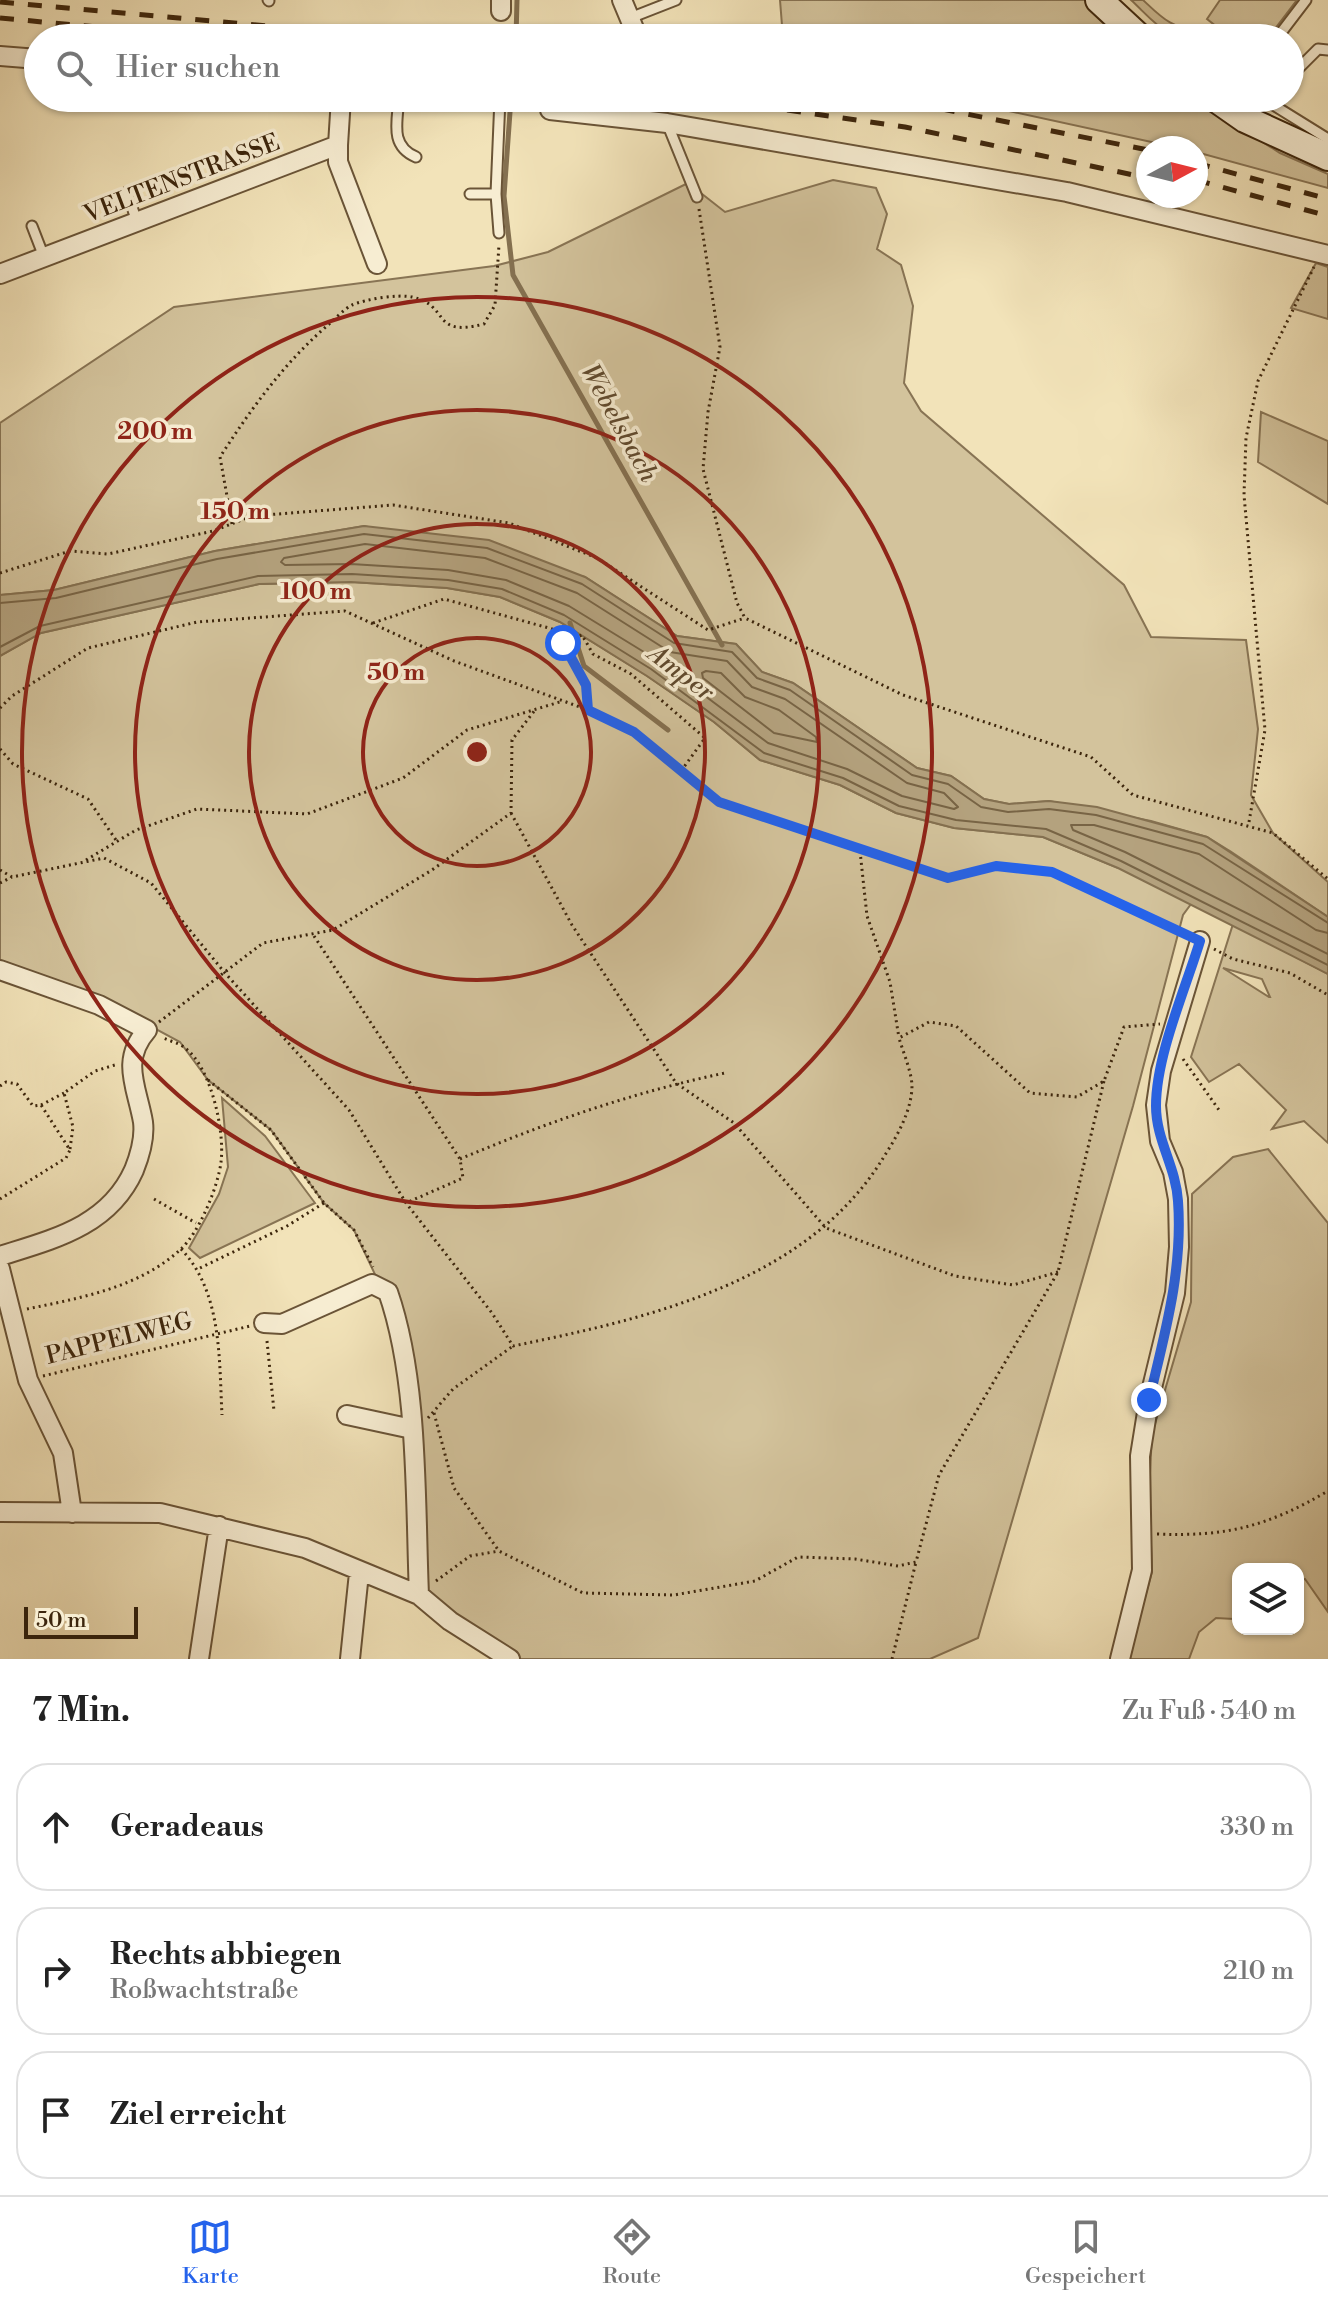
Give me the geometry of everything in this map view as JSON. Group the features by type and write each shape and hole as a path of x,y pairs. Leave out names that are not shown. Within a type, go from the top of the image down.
{"main road":[{"path":"1099,0 1125,24"},
{"path":"1235,112 1328,157"}],"street":[{"path":"622,0 632,24"},
{"path":"0,56 24,58"},
{"path":"340,112 338,162 377,264"},
{"path":"568,112 667,123 1067,192 1324,254"},
{"name":"VELTENSTRASSE","path":"0,274 338,145"},
{"path":"1120,1659 1142,1570 1140,1456 1149,1400 1175,1293 1179,1247 1178,1199 1173,1172 1160,1141 1156,1105 1165,1055 1200,941"},
{"path":"0,970 99,1005 147,1030 138,1041 130,1063 143,1140 128,1183 106,1211 81,1227 0,1256"},
{"path":"0,1269 28,1380 63,1453 72,1513"},
{"path":"264,1323 282,1324 372,1284 380,1285 388,1292 397,1318 412,1429 419,1595"},
{"path":"347,1415 412,1429"},
{"path":"0,1512 160,1513 305,1548 359,1573 419,1595 450,1621 510,1659"},
{"path":"199,1659 219,1526"},
{"path":"350,1659 359,1573"}],"lane":[{"path":"632,24 676,0"},
{"path":"1288,24 1306,0"},
{"path":"1304,63 1318,49 1328,50"},
{"path":"398,112 396,139 404,152 416,157"},
{"path":"499,112 496,194 499,233"},
{"path":"1286,112 1328,139"},
{"path":"667,123 697,197"},
{"path":"127,192 137,222"},
{"path":"470,194 496,194"},
{"path":"32,226 44,257"}],"path":[{"path":"697,197 720,347 708,412 703,469 737,603 745,618 903,695 1091,757 1133,795 1217,819 1249,823 1273,833 1328,879"},
{"path":"232,524 220,457 255,403 276,378 351,305 407,296 427,300 449,327 463,330 484,324 495,305 499,233"},
{"path":"1249,823 1265,730 1244,495 1246,438 1258,381 1324,254"},
{"path":"0,573 70,551 108,554 232,524 252,516 393,505 509,523 597,558 708,630 745,618"},
{"path":"373,623 444,599 556,630 586,685 588,710"},
{"path":"0,708 12,696 88,648 197,622 345,611 454,661 588,710 634,732 719,802 828,835 860,851 948,878 996,866 1052,872 1233,959 1290,973 1328,995"},
{"path":"563,643 582,635 593,654 631,674 705,738 681,771"},
{"path":"83,862 136,830 197,809 307,814 403,778 467,730 563,701"},
{"path":"535,710 512,740 511,813 572,925 676,1083 734,1123 826,1228 955,1276 1013,1285 1058,1272"},
{"path":"0,749 13,764 88,799 116,841"},
{"path":"380,1285 354,1230 324,1203 271,1130 208,1080 186,1048 147,1030 263,943 314,936 333,930 432,870 511,813"},
{"path":"412,1429 434,1413 453,1389 513,1346 634,1319 690,1301 805,1245 864,1188 899,1135 912,1085 899,1038 890,982 867,916 860,851"},
{"path":"0,883 12,877 104,858 151,883 225,973 349,1110 406,1203 492,1313 513,1346"},
{"path":"0,870 12,877"},
{"path":"314,936 460,1159 463,1178 406,1203"},
{"path":"899,1038 929,1022 956,1026 1030,1093 1077,1097 1104,1081"},
{"path":"892,1659 939,1475 1058,1272 1104,1081 1124,1027 1174,1023"},
{"path":"1165,1055 1187,1061 1219,1110"},
{"path":"0,1086 6,1082 17,1084 33,1106 41,1105 95,1071 130,1063"},
{"path":"460,1159 520,1134 676,1083 725,1073"},
{"path":"12,1313 116,1287 181,1249 211,1200 222,1161 218,1115 208,1080"},
{"path":"0,1199 66,1158 73,1127 64,1093"},
{"path":"41,1105 70,1150"},
{"path":"154,1199 197,1224"},
{"path":"200,1268 287,1226 324,1203"},
{"path":"181,1249 200,1268 218,1333 222,1415"},
{"path":"264,1323 274,1411"},
{"name":"PAPPELWEG","path":"28,1380 264,1323"},
{"path":"434,1413 454,1488 499,1551 583,1593 674,1595 755,1581 798,1557 855,1559 898,1566 916,1562"},
{"path":"1142,1533 1203,1536 1281,1518 1328,1491"},
{"path":"419,1595 470,1556 499,1551"}],"shaded area":[{"path":"780,0 1086,0 1110,24 782,24"},
{"path":"1131,0 1143,0 1173,24 1154,22"},
{"path":"1220,0 1297,0 1279,24 1213,24 1207,19"},
{"path":"1013,112 1215,112 1280,153 1328,174 1328,188 1208,155 1208,136 1136,136 1136,139"},
{"path":"833,180 876,188 887,214 877,249 901,265 913,306 904,383 921,411 1124,585 1151,637 1246,640 1258,729 1251,795 1273,833 1328,882 1328,917 1230,851 1183,915 1133,1106 978,1638 930,1659 510,1659 419,1595 412,1430 380,1285 354,1230 324,1203 271,1130 208,1080 180,1042 102,1000 0,960 0,656 41,633 259,584 351,582 447,588 500,597 560,622 714,722 760,760 840,785 896,813 954,828 1043,837 1118,868 1228,850 1207,837 1151,821 1049,801 1009,804 984,799 951,776 917,768 793,683 762,672 736,644 677,636 585,577 364,526 215,551 54,590 0,595 0,423 174,307 494,266 548,252 688,183 725,212"},
{"path":"1316,263 1328,267 1328,319 1291,308"},
{"path":"1261,412 1328,441 1328,504 1258,462"},
{"path":"1233,924 1328,974 1328,1143 1304,1121 1272,1129 1286,1110 1239,1064 1209,1082 1191,1057","holes":["1223,968 1262,979 1270,997"]},
{"path":"222,1098 265,1136 315,1203 200,1258 189,1248 219,1194 228,1167"},
{"path":"1268,1149 1328,1223 1328,1612 1304,1579 1304,1563 1232,1563 1232,1619 1216,1618 1199,1632 1189,1659 1128,1659 1152,1572 1149,1492 1152,1434 1191,1302 1192,1194 1233,1157"}],"water":[{"name":"Amper","path":"364,526 489,540 585,577 677,636 736,644 762,672 793,683 917,768 951,776 984,799 1009,804 1049,801 1097,807 1207,837 1328,917 1328,974 1118,868 1043,837 954,828 896,813 840,785 760,760 714,722 647,676 560,622 500,597 447,588 351,582 259,584 41,633 0,656 0,595 54,590 215,551"}],"waterway":[{"name":"Webelsbach","path":"516,24 517,0"},
{"name":"Webelsbach","path":"510,112 504,196 513,275 722,645"},
{"path":"570,623 584,666 668,730"}],"railway":[{"path":"0,2 245,24"},
{"path":"0,18 64,24"},
{"path":"801,112 905,127 1136,175"},
{"path":"957,112 1136,148"},
{"path":"1208,166 1328,199"},
{"path":"1208,183 1328,216"}],"route":[{"path":"563,643 586,685 588,710 634,732 719,802 828,835 860,851 948,878 996,866 1052,872 1200,941 1161,1071 1156,1105 1160,1141 1173,1172 1178,1199 1179,1247 1175,1293 1149,1400"}]}
